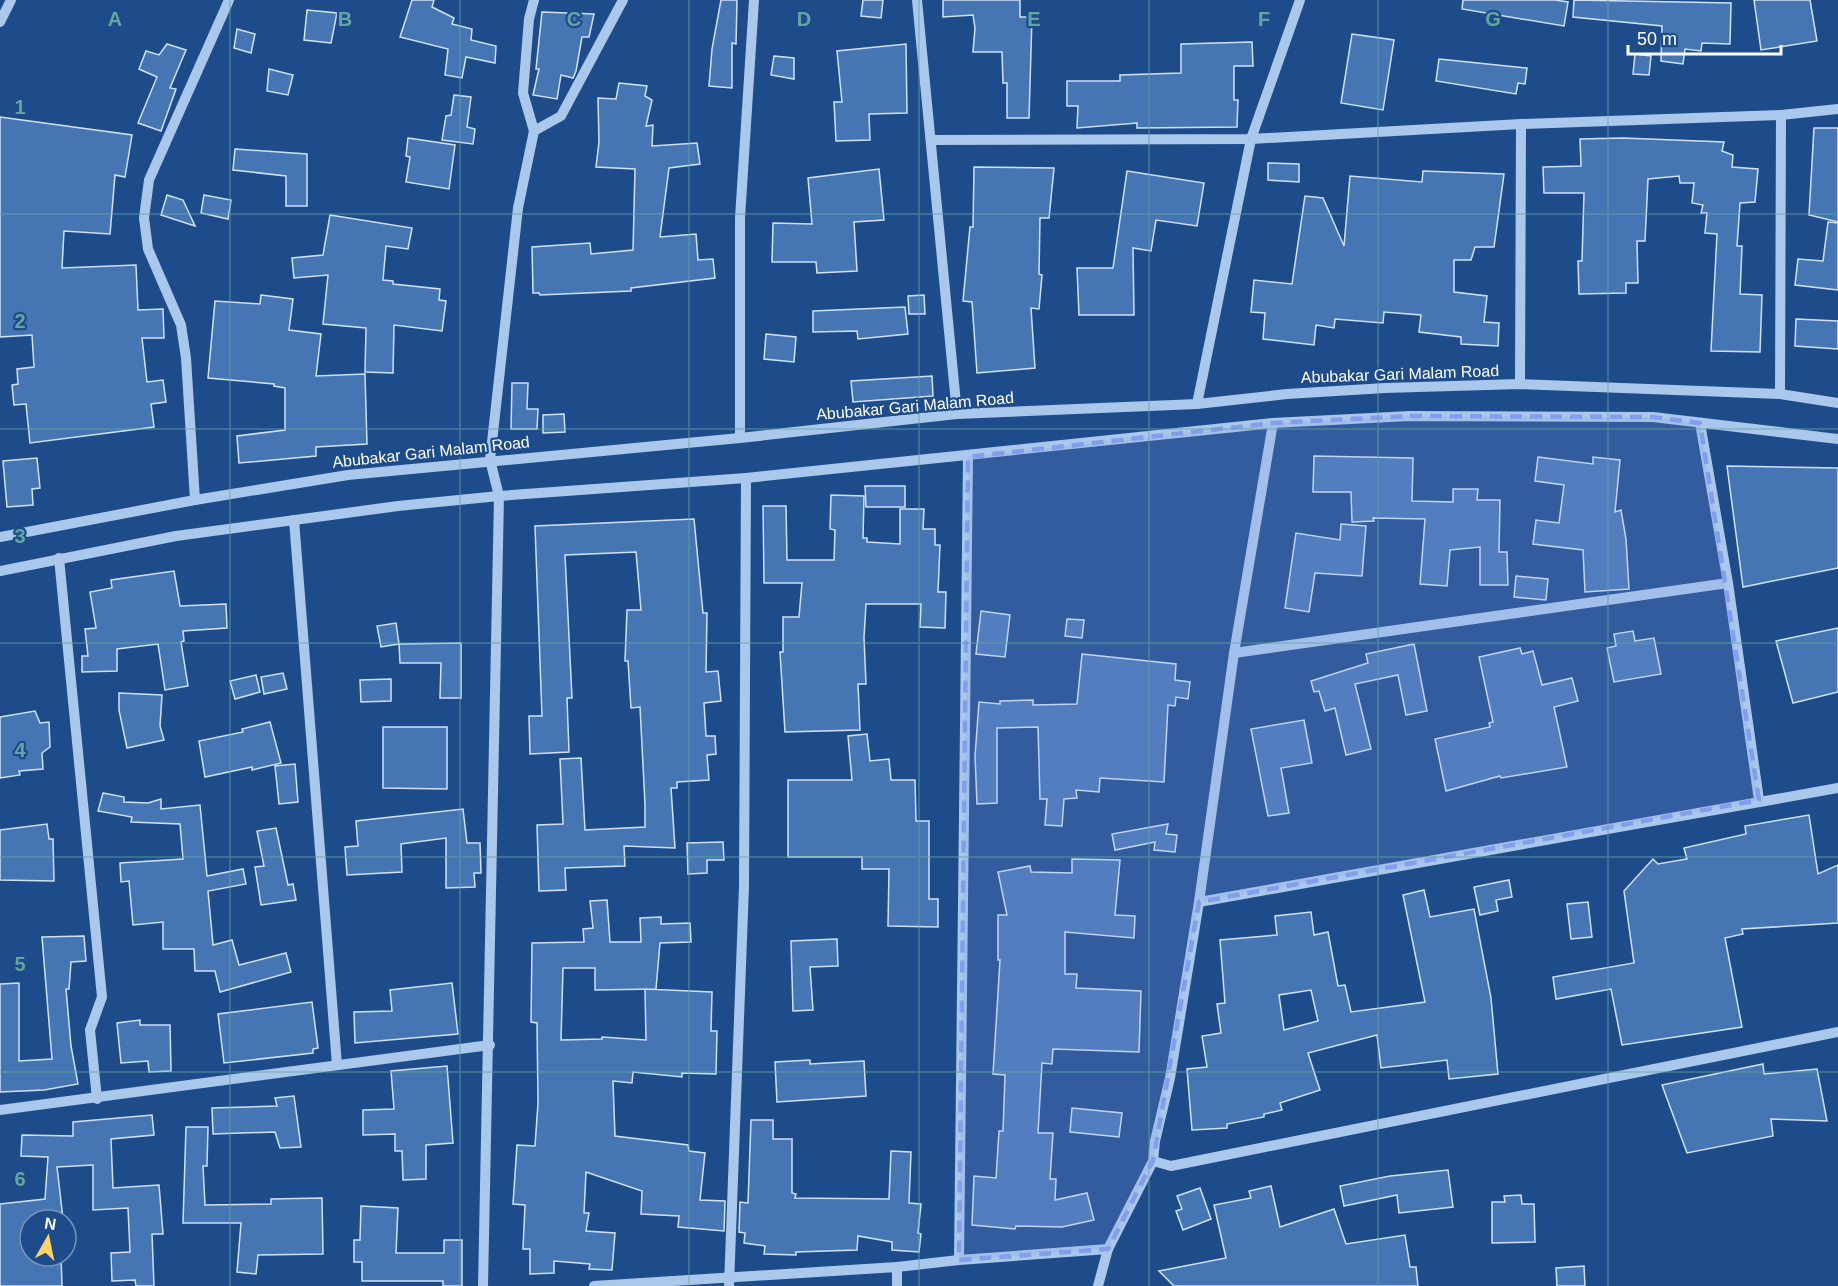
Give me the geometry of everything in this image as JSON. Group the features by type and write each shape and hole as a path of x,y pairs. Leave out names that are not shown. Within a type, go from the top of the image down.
{"street":[{"path":"0,22 11,0"},
{"path":"195,500 186,358 181,325 148,249 144,218 150,180 229,0"},
{"path":"483,1286 490,1045 499,496 490,460 518,208 534,131 523,93 529,19 534,0"},
{"path":"534,131 561,116 623,0"},
{"path":"740,438 740,218 754,0"},
{"path":"917,0 957,414"},
{"path":"1197,404 1251,140 1300,0"},
{"path":"931,140 1251,140 1521,124 1781,114 1838,109"},
{"path":"1780,394 1781,114"},
{"path":"1520,384 1521,124"},
{"name":"Abubakar Gari Malam Road","path":"0,537 195,500 348,475 740,438 957,414 1197,404 1287,394 1384,388 1520,384 1780,394 1838,403"},
{"path":"0,571 176,536 499,496 746,478 968,457 1274,423 1410,416 1653,417 1838,439"},
{"path":"1098,1286 1108,1249 1153,1161 1155,1141 1170,1078 1234,652 1274,423"},
{"path":"1700,423 1728,583 1759,800"},
{"path":"959,1260 968,457"},
{"path":"729,1282 744,886 746,478"},
{"path":"294,520 338,1065"},
{"path":"58,558 102,997 90,1030 97,1099"},
{"path":"1234,652 1728,583"},
{"path":"1198,902 1759,800 1838,788"},
{"path":"1153,1161 1171,1166 1838,1032"},
{"path":"0,1110 97,1099 490,1045"},
{"path":"594,1286 729,1282 959,1260 1108,1249"},
{"path":"897,1267 897,1286"}],"highlighted area":[{"path":"1410,416 1653,417 1700,423 1759,800 1199,902 1153,1161 1108,1249 959,1260 968,457 1273,423"}],"building":[{"path":"412,0 434,0 432,7 454,18 452,24 472,29 471,40 496,46 495,63 466,57 462,78 445,75 448,49 400,37"},
{"path":"721,0 737,0 736,44 732,43 732,88 709,86 712,49"},
{"path":"863,0 883,0 881,18 861,16"},
{"path":"943,0 1020,0 1020,17 1032,17 1029,118 1007,118 1007,83 1003,83 1002,52 973,52 975,28 973,15 943,17"},
{"path":"1463,0 1568,2 1564,26 1462,9"},
{"path":"1574,0 1731,3 1730,44 1702,43 1701,51 1685,49 1683,64 1661,61 1662,26 1573,17"},
{"path":"1754,0 1810,0 1817,41 1761,50"},
{"path":"307,10 337,13 331,43 304,40"},
{"path":"542,12 594,14 589,37 582,37 573,78 561,75 557,99 533,95 539,69 536,69"},
{"path":"237,29 255,34 251,53 234,48"},
{"path":"1352,34 1394,40 1383,110 1341,103"},
{"path":"1252,42 1253,66 1234,66 1234,100 1238,100 1237,127 1137,128 1137,123 1077,128 1078,106 1067,106 1067,81 1120,81 1120,75 1181,73 1181,44"},
{"path":"167,44 186,50 170,88 176,89 161,131 138,123 157,77 139,69 146,51 159,55"},
{"path":"906,44 907,113 869,114 870,140 836,141 834,102 842,102 837,51"},
{"path":"1635,54 1651,56 1649,75 1633,74"},
{"path":"774,56 794,58 794,79 771,75"},
{"path":"1439,59 1527,68 1525,84 1518,83 1516,94 1436,81"},
{"path":"269,69 293,75 288,95 267,91"},
{"path":"619,83 647,86 645,96 652,100 646,126 653,125 652,146 697,143 700,164 669,168 660,237 696,234 698,260 713,259 715,278 631,288 631,291 540,295 533,293 532,247 590,243 591,254 633,250 635,169 596,167 599,142 598,98 616,99"},
{"path":"454,95 471,97 467,127 475,129 473,144 442,140 446,116 451,115"},
{"path":"0,117 132,135 125,177 115,175 110,234 64,231 62,268 136,265 138,310 163,309 164,338 142,338 147,382 163,380 166,402 151,404 154,427 30,443 26,404 14,405 12,385 18,384 17,369 34,367 32,335 0,337"},
{"path":"1814,128 1838,128 1838,222 1809,215"},
{"path":"408,138 455,145 449,189 406,182 410,157 406,156"},
{"path":"1623,138 1724,142 1722,151 1733,155 1732,167 1758,169 1755,202 1740,203 1737,246 1742,246 1740,294 1762,295 1760,352 1711,351 1717,234 1705,233 1707,213 1701,213 1703,205 1692,203 1694,183 1680,183 1679,176 1648,179 1645,241 1637,241 1638,283 1626,283 1626,293 1579,294 1578,261 1582,261 1584,193 1544,193 1543,167 1581,166 1580,139"},
{"path":"235,149 307,154 307,206 286,206 286,176 233,170"},
{"path":"1268,163 1299,164 1299,182 1268,180"},
{"path":"974,167 1054,168 1049,218 1040,218 1039,274 1042,275 1039,309 1031,308 1035,368 977,373 972,302 963,301 970,227 973,227"},
{"path":"879,169 884,220 854,222 857,271 817,273 816,262 772,262 773,223 812,224 808,178"},
{"path":"1127,171 1204,183 1197,226 1156,220 1151,251 1133,248 1134,315 1079,315 1077,268 1113,268"},
{"path":"1423,171 1504,174 1494,247 1475,247 1471,260 1454,260 1454,292 1487,296 1484,322 1499,323 1498,346 1461,344 1461,337 1419,332 1421,315 1384,312 1383,323 1335,319 1334,328 1316,325 1314,345 1263,339 1265,313 1251,312 1254,280 1292,284 1305,196 1323,198 1344,246 1350,176 1422,182"},
{"path":"167,195 183,200 195,226 161,215"},
{"path":"204,195 231,200 228,219 201,213"},
{"path":"330,215 412,228 408,249 386,246 383,280 393,281 393,284 440,289 439,300 446,301 442,331 394,325 393,373 365,372 366,328 323,324 328,275 294,278 292,258 323,255"},
{"path":"1828,222 1838,223 1838,290 1795,285 1798,259 1823,261"},
{"path":"261,295 293,299 289,330 321,334 316,376 365,374 367,444 316,447 316,456 239,463 237,436 285,430 285,388 274,386 274,384 208,378 215,301 260,304"},
{"path":"924,295 925,314 909,314 908,296"},
{"path":"905,307 908,334 858,339 857,331 813,332 813,311"},
{"path":"1796,319 1838,321 1838,349 1795,346"},
{"path":"766,334 796,337 794,362 764,359"},
{"path":"932,376 933,396 853,402 851,381"},
{"path":"512,383 528,383 527,409 538,409 537,429 511,429"},
{"path":"564,414 565,432 543,433 543,415"},
{"path":"1314,456 1413,458 1412,501 1453,502 1453,489 1478,489 1477,500 1500,500 1499,552 1507,552 1508,585 1480,585 1480,547 1450,550 1447,586 1420,584 1425,519 1373,518 1374,521 1352,522 1351,492 1313,492"},
{"path":"1538,457 1593,464 1593,457 1620,460 1615,512 1621,510 1626,539 1629,589 1585,592 1583,550 1533,544 1536,520 1559,523 1564,485 1535,481"},
{"path":"37,458 40,488 32,489 33,505 7,507 3,461"},
{"path":"1727,466 1838,468 1838,568 1743,587"},
{"path":"865,486 905,486 905,507 866,507"},
{"path":"831,495 864,496 863,538 867,538 867,542 900,544 900,509 924,509 923,529 935,529 935,545 940,545 938,592 946,592 945,628 920,627 921,604 866,604 864,637 866,684 858,684 860,730 785,732 780,652 783,652 783,617 799,617 802,583 764,583 763,506 786,506 787,560 834,560 835,530 830,529"},
{"path":"694,519 703,613 707,613 706,672 718,671 721,701 704,703 706,736 715,736 716,754 707,755 709,780 677,782 677,788 671,788 675,848 624,846 625,866 565,868 566,890 539,891 537,825 563,824 560,759 581,758 585,830 645,827 645,804 640,707 631,708 628,661 625,661 627,610 641,610 636,552 565,555 572,698 567,698 569,752 530,754 529,716 542,716 535,526"},
{"path":"1341,524 1366,526 1362,576 1315,573 1309,612 1285,608 1296,533 1340,540"},
{"path":"174,571 180,606 226,604 227,628 183,631 184,641 181,642 188,686 165,690 158,644 117,649 117,671 82,672 82,656 88,656 85,629 96,628 90,592 112,588 111,580"},
{"path":"1516,576 1548,579 1546,600 1514,597"},
{"path":"981,611 1010,615 1005,657 976,654"},
{"path":"1067,619 1084,620 1082,638 1065,636"},
{"path":"396,623 399,644 381,647 377,626"},
{"path":"1838,628 1838,692 1793,703 1776,641"},
{"path":"1633,631 1635,641 1654,638 1661,674 1614,682 1607,648 1616,646 1614,634"},
{"path":"461,643 461,698 440,698 441,663 400,663 399,644"},
{"path":"1414,644 1427,711 1406,715 1398,675 1355,684 1371,749 1346,755 1335,708 1325,711 1319,691 1314,692 1311,681 1368,663 1366,654"},
{"path":"1520,648 1522,654 1533,651 1542,685 1572,678 1578,701 1554,707 1567,767 1501,778 1500,776 1446,791 1435,739 1490,727 1489,723 1493,722 1479,657"},
{"path":"1082,654 1176,664 1175,680 1190,682 1188,699 1176,697 1175,706 1168,705 1164,782 1100,778 1099,792 1076,790 1077,798 1064,799 1062,826 1045,825 1047,799 1040,799 1038,727 997,728 997,803 977,804 975,756 979,702 1000,704 1000,701 1033,700 1033,705 1077,704"},
{"path":"283,673 287,689 264,694 261,677"},
{"path":"256,675 260,692 235,699 230,681"},
{"path":"391,679 391,701 361,702 360,680"},
{"path":"119,693 162,695 160,726 164,740 127,748 119,710"},
{"path":"35,711 40,723 49,722 50,747 42,753 43,769 19,771 20,775 0,778 0,717"},
{"path":"1304,720 1312,763 1281,768 1289,813 1268,816 1251,729"},
{"path":"270,722 281,763 205,777 199,741 243,732 242,729"},
{"path":"383,727 447,727 447,789 383,788"},
{"path":"867,734 870,761 889,759 891,780 915,780 916,821 929,821 929,899 938,899 938,927 888,926 889,869 862,869 862,857 788,857 788,780 852,780 848,736"},
{"path":"295,764 298,802 279,804 275,766"},
{"path":"103,793 124,797 124,802 148,803 161,799 161,809 200,805 207,876 243,869 246,884 208,891 213,945 232,940 239,965 286,953 291,972 220,992 215,971 195,971 194,949 163,949 163,922 133,925 129,881 121,882 120,863 183,859 180,824 131,822 132,817 98,811"},
{"path":"463,809 467,843 480,843 481,873 474,873 475,887 446,888 446,838 401,844 402,872 347,875 345,847 358,846 356,821"},
{"path":"1809,815 1818,874 1838,865 1838,923 1742,929 1743,934 1725,938 1742,1027 1622,1045 1611,989 1556,999 1553,977 1634,963 1624,891 1653,859 1658,864 1687,859 1684,848 1746,834 1745,826"},
{"path":"47,824 49,839 53,839 54,881 0,880 0,830"},
{"path":"1168,824 1166,834 1177,835 1175,852 1154,850 1155,842 1115,850 1112,834"},
{"path":"276,828 288,885 293,884 296,900 261,905 255,867 264,866 257,831"},
{"path":"723,842 724,860 707,860 707,873 688,874 687,843"},
{"path":"1072,859 1120,860 1115,915 1135,916 1134,938 1065,932 1065,974 1077,974 1076,988 1141,991 1139,1052 1053,1049 1052,1064 1042,1063 1038,1133 1053,1133 1050,1179 1056,1179 1055,1200 1087,1193 1094,1220 1062,1227 1016,1226 1015,1229 972,1225 974,1176 996,1178 999,1131 1003,1131 1005,1075 993,1074 1000,960 998,960 998,915 1007,915 998,872 1030,866 1031,872 1072,873"},
{"path":"1509,880 1512,897 1496,900 1498,911 1480,915 1474,887"},
{"path":"1424,890 1430,917 1474,909 1491,998 1498,1074 1449,1079 1447,1060 1381,1068 1377,1035 1308,1053 1320,1090 1280,1103 1282,1110 1264,1114 1264,1117 1227,1124 1227,1128 1192,1130 1187,1069 1207,1067 1202,1036 1221,1033 1217,1004 1225,1003 1220,940 1277,935 1275,916 1311,912 1314,935 1328,932 1338,986 1345,985 1351,1012 1425,1002 1403,895","holes":["1311,990 1318,1021 1284,1030 1279,995"]},
{"path":"607,900 610,942 641,942 640,918 661,917 661,924 690,923 691,942 660,943 656,989 648,989 712,992 711,1031 717,1031 716,1074 682,1073 682,1077 633,1072 632,1083 613,1081 615,1136 688,1145 689,1151 705,1153 700,1200 725,1201 724,1231 678,1227 679,1216 641,1214 642,1191 586,1172 584,1213 589,1213 586,1231 615,1233 612,1270 589,1269 590,1264 554,1261 554,1273 530,1274 530,1249 523,1249 525,1205 513,1204 517,1145 535,1146 538,1103 537,1023 531,1022 532,943 584,942 583,929 593,928 590,901","holes":["563,968 595,968 595,990 645,989 646,1040 602,1037 602,1039 561,1040"]},
{"path":"1588,902 1592,937 1571,939 1567,904"},
{"path":"84,936 86,961 71,962 69,989 66,989 71,1046 78,1084 44,1090 0,1092 0,984 19,983 19,1061 52,1059 42,937"},
{"path":"837,939 838,966 810,967 813,1010 793,1011 791,941"},
{"path":"452,983 458,1034 355,1043 354,1012 392,1011 390,990"},
{"path":"312,1002 318,1048 313,1049 313,1053 224,1063 218,1014"},
{"path":"140,1020 140,1025 170,1025 171,1071 149,1072 148,1061 121,1063 117,1023"},
{"path":"810,1060 810,1064 864,1061 866,1096 777,1102 775,1062"},
{"path":"1763,1064 1764,1074 1817,1069 1827,1121 1771,1119 1773,1136 1687,1153 1662,1085"},
{"path":"447,1066 453,1143 426,1145 426,1179 403,1180 402,1151 395,1151 395,1134 363,1135 363,1110 394,1109 391,1071"},
{"path":"294,1096 301,1147 280,1148 275,1132 213,1134 212,1108 277,1106 275,1098"},
{"path":"1072,1108 1122,1113 1119,1137 1070,1132"},
{"path":"152,1115 154,1135 111,1139 113,1188 159,1185 163,1234 152,1234 154,1286 136,1286 135,1280 112,1281 111,1253 130,1252 128,1208 93,1210 93,1165 57,1167 62,1208 18,1208 18,1268 61,1268 62,1286 0,1286 0,1204 45,1199 48,1157 21,1156 22,1135 73,1136 73,1122"},
{"path":"751,1120 773,1120 773,1139 792,1139 792,1193 796,1194 795,1198 889,1199 891,1151 911,1152 909,1203 921,1204 919,1252 892,1250 892,1242 858,1236 857,1250 796,1252 796,1255 764,1254 765,1246 744,1243 745,1233 739,1232 740,1202 748,1203"},
{"path":"186,1127 208,1127 207,1166 203,1166 205,1205 271,1204 271,1199 322,1198 323,1254 258,1255 256,1274 237,1272 241,1223 183,1223"},
{"path":"1448,1170 1453,1207 1399,1213 1397,1195 1344,1206 1340,1186 1390,1176"},
{"path":"1271,1186 1280,1227 1334,1209 1346,1244 1405,1235 1410,1267 1416,1267 1418,1286 1174,1286 1159,1271 1226,1258 1214,1205 1251,1198 1249,1191"},
{"path":"1200,1188 1211,1219 1183,1230 1176,1211 1182,1209 1177,1196"},
{"path":"1521,1195 1522,1204 1534,1204 1535,1242 1492,1243 1492,1202 1505,1202 1504,1196"},
{"path":"361,1206 398,1208 396,1253 444,1253 444,1240 462,1240 462,1286 443,1286 443,1281 362,1281 362,1262 354,1262 354,1240 360,1240"},
{"path":"1584,1266 1585,1286 1557,1286 1556,1268"}]}
